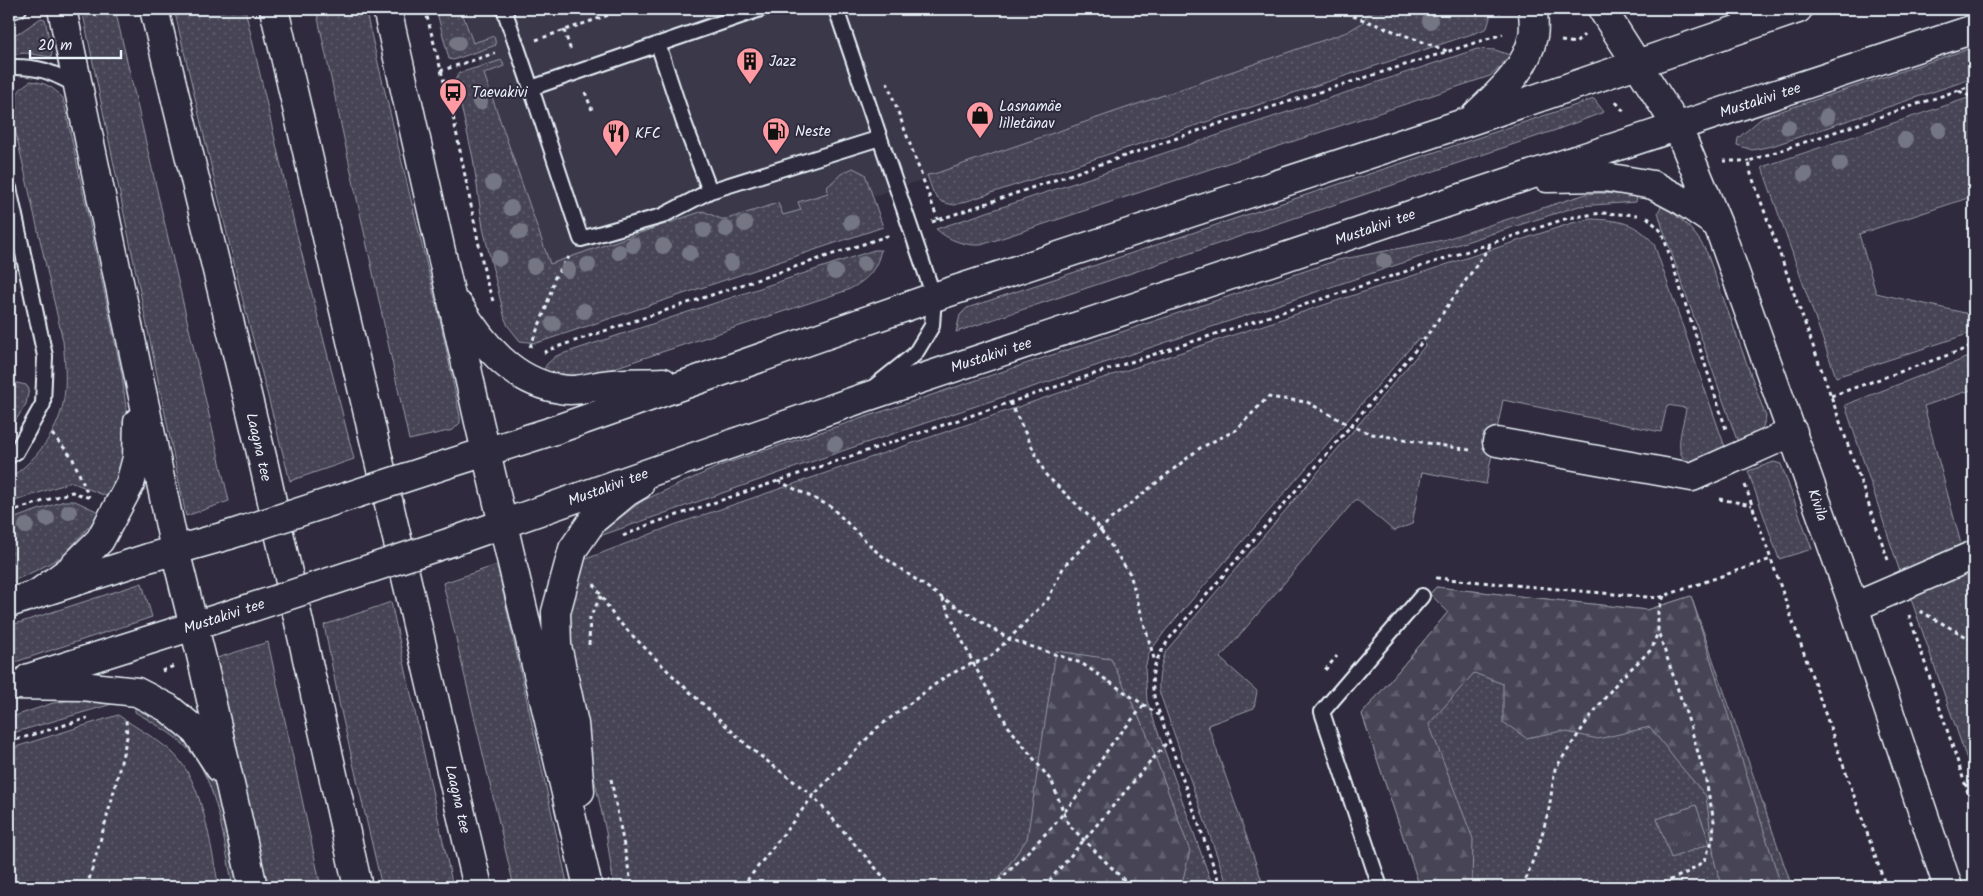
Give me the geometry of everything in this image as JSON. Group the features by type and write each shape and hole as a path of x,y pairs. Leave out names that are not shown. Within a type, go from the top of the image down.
{"main road":[{"path":"62,9 175,550 253,887"},
{"name":"Laagna tee","path":"154,9 265,471 358,887"},
{"name":"Laagna tee","path":"274,9 478,887"},
{"path":"387,9 502,524 588,887"},
{"path":"1470,121 1499,94 1521,67 1533,36 1533,9"},
{"path":"9,603 175,550 229,535 549,432 934,297 1470,121 1798,9"},
{"name":"Kivila","path":"1604,10 1678,128 1718,225 1854,607 1948,887"},
{"name":"Mustakivi tee","path":"9,685 451,542 857,400 1521,178 1974,30"},
{"path":"1521,178 1605,177 1653,186 1683,200 1718,225"},
{"path":"449,289 479,336 503,363 532,370 560,389 581,390 602,385 697,380"},
{"path":"37,594 70,570 100,540 130,484 137,458 140,380"},
{"path":"1486,447 1692,477 1793,432"},
{"path":"588,887 574,724 557,646 556,612 573,549 594,520 627,492 686,459"},
{"path":"1854,607 1901,595 1974,555"},
{"path":"9,685 82,686 137,692 168,708 196,731 230,782"}],"lane":[{"path":"9,12 19,9"},
{"path":"504,9 518,46 581,239 662,216 710,190 880,138"},
{"path":"532,88 761,9"},
{"path":"836,9 934,297 932,326 915,354 857,400"},
{"path":"658,44 683,120 710,190"},
{"path":"9,67 49,71 78,86"},
{"path":"9,188 45,356 43,404 16,452 9,456"},
{"path":"1380,887 1322,712 1422,596"}],"path":[{"path":"425,9 452,116 486,280 494,305"},
{"path":"440,71 626,9"},
{"path":"581,239 555,277 545,311 526,356 532,370 548,350 1218,124 1508,32 1576,43 1604,10"},
{"path":"1353,16 1447,52"},
{"path":"884,73 938,220"},
{"path":"1974,85 1748,161 1901,595 1974,811"},
{"path":"1958,90 1974,98"},
{"path":"892,887 813,796 750,748 675,678 615,618 573,549 606,544 648,525 777,481 1492,242 1568,218 1602,213 1645,215 1662,232 1736,458 1886,887"},
{"path":"1221,887 1155,701 1151,681 1155,662 1169,639 1423,341 1492,242"},
{"path":"1831,396 1974,346"},
{"path":"742,887 813,796 877,728 945,677 972,664 988,659 1048,599 1064,566 1111,519 1200,448 1236,430 1268,397 1307,402 1351,426 1381,435 1408,441 1486,447"},
{"path":"1010,402 1046,475 1096,523 1130,574 1155,662"},
{"path":"36,416 72,456 89,498"},
{"path":"777,481 830,506 878,553 941,597 1010,639 1081,663 1145,704 1160,716"},
{"path":"1427,577 1658,598 1771,559"},
{"path":"1655,887 1704,861 1713,839 1714,821 1712,804 1696,746 1658,631 1658,611 1664,595"},
{"path":"1901,595 1974,641"},
{"path":"941,597 972,664 1008,726 1052,782 1068,824 1131,887"},
{"path":"1523,887 1541,838 1549,809 1556,769 1590,717 1613,687 1652,649 1658,631"},
{"path":"1320,676 1343,649"},
{"path":"993,887 1054,825 1085,786 1110,746 1145,704"},
{"path":"87,887 127,737 126,712"},
{"path":"1044,887 1170,740"},
{"path":"1965,786 1974,783"}],"shaded area":[{"path":"464,9 1374,9 1381,30 540,305"}],"green space":[{"path":"82,9 115,9 229,501 186,516"},
{"path":"174,9 245,9 295,227 354,459 290,481 243,301"},
{"path":"316,9 365,9 441,324 460,416 460,423 453,430 409,440"},
{"path":"436,9 461,9 473,43 494,36 496,45 453,60 449,59"},
{"path":"1368,9 1489,9 1490,18 1487,28 1478,32 955,205 942,202 933,192 927,175 1347,32 1362,23 1369,12"},
{"path":"41,18 45,19 52,53 51,57 25,53 9,55 9,37"},
{"path":"1974,47 1974,78 1772,146 1752,150 1737,145 1738,138 1763,117"},
{"path":"1477,49 1495,50 1510,55 1500,68 1490,76 981,245 957,242 936,229"},
{"path":"502,60 504,66 484,74 550,264 703,211 721,219 727,219 778,203 783,215 801,210 798,202 828,193 827,187 841,174 853,168 865,174 883,227 546,340 536,343 520,341 505,319 483,228 473,158 455,80 459,73"},
{"path":"31,81 49,86 63,98 122,375 126,408 126,458 111,498 71,482 9,503 9,478 35,456 50,436 60,415 65,389 63,341 12,116 19,91"},
{"path":"1974,96 1974,196 1859,234 1876,293 1974,315 1974,332 1836,377 1762,167"},
{"path":"1594,99 1604,112 1556,130 956,332 960,315 967,308"},
{"path":"1600,193 1637,196 1636,202 1579,206 1450,247 848,449 594,538 642,501 724,464 1338,260 1443,240 1586,194"},
{"path":"1662,205 1688,226 1707,253 1766,417 1759,439 1739,446 1662,226 1658,212"},
{"path":"1591,219 1609,220 1626,224 1641,231 1654,244 1725,447 1724,451 1698,462 1686,460 1682,455 1680,440 1686,408 1667,405 1661,432 1503,400 1486,484 1422,472 1412,524 1394,531 1356,499 1220,658 1257,691 1254,708 1208,725 1264,887 1228,887 1159,691 1159,675 1163,661 1166,651 1425,346 1424,339 1417,340 1165,631 1149,653 1145,668 1147,701 1213,887 614,887 606,832 570,667 565,629 581,561 674,525 1091,382 1572,223"},
{"path":"874,250 881,250 870,274 848,290 602,372 575,376 543,371 547,364 556,356"},
{"path":"1974,355 1974,389 1924,406 1961,544 1900,572 1845,405"},
{"path":"9,384 26,385 29,389 26,404 9,431"},
{"path":"1774,462 1781,464 1812,549 1779,559 1748,471"},
{"path":"64,501 75,501 101,513 63,556 9,583 9,520"},
{"path":"497,565 568,887 514,887 443,583"},
{"path":"1974,565 1974,770 1971,771 1910,596"},
{"path":"142,583 152,617 9,664 9,626"},
{"path":"1436,587 1647,610 1691,596 1792,887 1420,887 1362,714 1448,612 1430,594"},
{"path":"1436,587 1647,610 1691,596 1779,879 1757,887 1723,887 1715,864 1706,796 1650,727 1598,739 1562,731 1526,738 1503,722 1503,684 1474,673 1429,724 1473,839 1472,887 1420,887 1362,714 1448,612 1430,594"},
{"path":"391,602 453,887 382,887 340,707 324,625"},
{"path":"268,642 321,887 265,887 217,658"},
{"path":"1056,651 1111,659 1146,732 1190,851 1181,887 993,887 1027,839"},
{"path":"83,698 119,702 9,734 9,718 53,703"},
{"path":"141,707 175,725 215,777 241,887 233,887 223,832 206,776 197,760 175,737 135,712 135,708"},
{"path":"118,715 172,752 192,780 199,797 209,834 219,887 9,887 9,749"},
{"path":"1696,805 1710,844 1671,858 1657,819"}],"place":[{"name":"Jazz","path":"750,85"},
{"name":"Taevakivi","path":"453,116"},
{"name":"Lasnamäe lilletänav","path":"980,139"},
{"name":"Neste","path":"776,155"},
{"name":"KFC","path":"616,157"}]}
